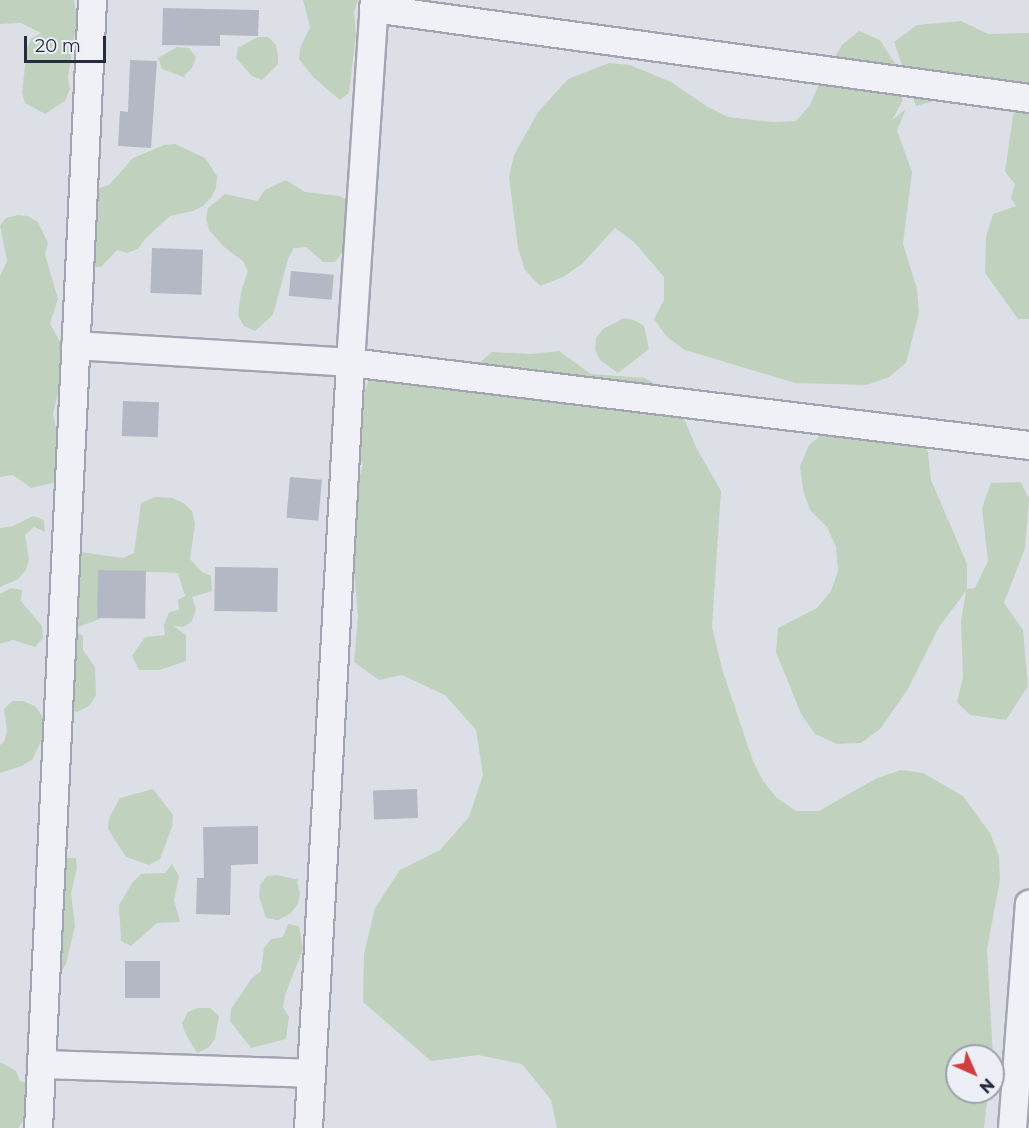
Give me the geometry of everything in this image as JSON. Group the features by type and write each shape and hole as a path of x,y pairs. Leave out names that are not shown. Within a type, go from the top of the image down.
{"street":[{"path":"38,1128 92,0"},
{"path":"308,1128 350,362 374,4 1029,98"},
{"path":"75,345 350,362 1029,445"},
{"path":"1018,1118 1029,904"},
{"path":"41,1064 310,1073"}],"green space":[{"path":"0,0 74,0 77,18 68,77 70,89 65,101 45,114 25,103 22,93 27,49 31,39 41,33 21,23 0,24"},
{"path":"303,0 358,0 354,11 356,35 349,93 340,100 313,77 299,59 300,48 310,27"},
{"path":"961,21 988,34 1029,33 1029,319 1018,319 985,273 986,237 993,214 1016,206 1011,198 1015,184 1005,172 1014,109 969,100 962,105 944,98 916,106 894,42 917,25"},
{"path":"859,31 880,40 904,78 902,102 892,120 906,109 897,130 912,172 903,244 917,289 919,313 906,363 889,377 867,385 795,383 685,350 667,337 654,319 664,300 664,277 634,242 615,228 582,264 563,277 540,286 525,270 518,248 509,177 514,155 538,112 568,79 609,63 630,65 671,82 708,107 728,117 774,122 796,121 810,105 819,84 842,45"},
{"path":"258,37 268,37 276,45 278,56 278,64 262,80 252,76 236,58 238,48"},
{"path":"177,47 189,48 196,57 192,68 184,76 186,78 162,69 158,58"},
{"path":"175,144 205,158 217,176 216,188 211,198 203,206 193,211 170,216 145,239 138,249 127,253 117,250 101,267 90,267 81,202 99,188 109,185 133,158 164,145"},
{"path":"286,180 305,192 339,196 349,201 348,244 335,262 323,262 306,247 294,248 288,259 273,315 255,331 244,326 238,315 241,292 248,271 243,261 224,247 209,230 206,219 208,208 225,194 257,201 265,190"},
{"path":"18,215 28,216 38,222 48,243 45,254 58,299 50,323 61,344 64,367 53,414 63,461 53,483 31,488 13,475 0,477 0,276 7,261 0,226 6,218"},
{"path":"624,318 634,320 644,326 649,349 618,373 600,360 595,350 596,338 603,329"},
{"path":"559,351 591,374 645,378 673,393 697,449 721,491 712,627 723,672 753,761 763,781 777,798 796,811 819,811 877,778 901,770 923,773 963,796 990,833 999,856 1000,880 987,949 992,1044 945,1044 945,1104 987,1104 984,1128 557,1128 551,1100 522,1064 478,1055 431,1061 363,1002 364,954 375,908 400,870 440,850 469,817 483,775 476,730 445,695 402,675 379,680 354,662 358,617 354,569 355,494 363,464 354,446 362,400 373,367 470,371 492,352 531,354"},
{"path":"826,431 912,433 928,452 931,480 967,564 967,589 975,588 988,561 982,508 991,483 1021,482 1029,499 1025,548 1004,603 1023,630 1028,686 1006,720 970,715 957,702 963,677 961,621 966,591 939,627 908,689 880,729 861,743 837,744 815,734 801,714 776,652 778,628 817,608 831,591 838,571 836,547 827,527 810,510 803,490 800,466 809,445"},
{"path":"155,497 173,498 185,504 192,511 195,524 190,559 202,572 211,576 212,591 192,597 196,609 192,621 184,627 174,626 186,635 186,661 160,670 139,670 132,656 145,637 165,635 164,625 169,612 179,610 178,600 185,596 178,573 98,570 100,619 75,628 73,547 80,552 123,558 134,553 141,503"},
{"path":"33,516 44,520 45,532 34,527 25,535 29,559 26,570 18,579 0,587 0,528 13,526"},
{"path":"11,588 22,590 21,601 42,626 43,638 35,647 13,640 0,644 0,594"},
{"path":"73,629 83,636 83,650 95,667 96,696 89,706 77,712 62,706"},
{"path":"12,701 23,701 35,706 43,717 42,739 32,760 0,773 0,745 4,742 7,732 4,709"},
{"path":"153,789 173,815 172,827 160,859 149,865 126,857 108,829 109,818 120,798"},
{"path":"63,858 76,858 77,868 71,893 75,926 66,964 58,977"},
{"path":"172,864 179,876 174,900 180,922 157,923 131,946 121,941 119,905 132,883 141,874 165,873"},
{"path":"277,875 299,880 297,882 300,893 298,904 290,914 278,920 266,918 259,896 260,885 267,876"},
{"path":"288,924 299,926 303,949 285,995 283,1007 289,1017 286,1039 251,1048 230,1021 231,1009 252,978 261,971 264,948 271,939 283,937"},
{"path":"198,1008 210,1008 219,1016 215,1039 208,1048 197,1053 182,1023 188,1012"},
{"path":"0,1062 16,1071 20,1081 28,1083 35,1105 18,1128 0,1128"}],"building":[{"path":"163,8 259,10 258,36 220,35 220,46 162,45"},
{"path":"130,60 157,61 151,148 118,146 120,111 128,112"},
{"path":"152,248 203,250 201,295 150,293"},
{"path":"291,271 334,275 332,300 289,296"},
{"path":"123,401 159,402 158,437 122,436"},
{"path":"290,477 322,480 318,521 286,518"},
{"path":"215,567 278,568 277,612 214,611"},
{"path":"98,570 146,571 145,619 97,618"},
{"path":"417,789 418,818 374,820 373,791"},
{"path":"258,826 258,864 231,865 230,915 196,914 197,878 204,878 203,827"},
{"path":"125,961 160,961 160,998 125,998"}]}
